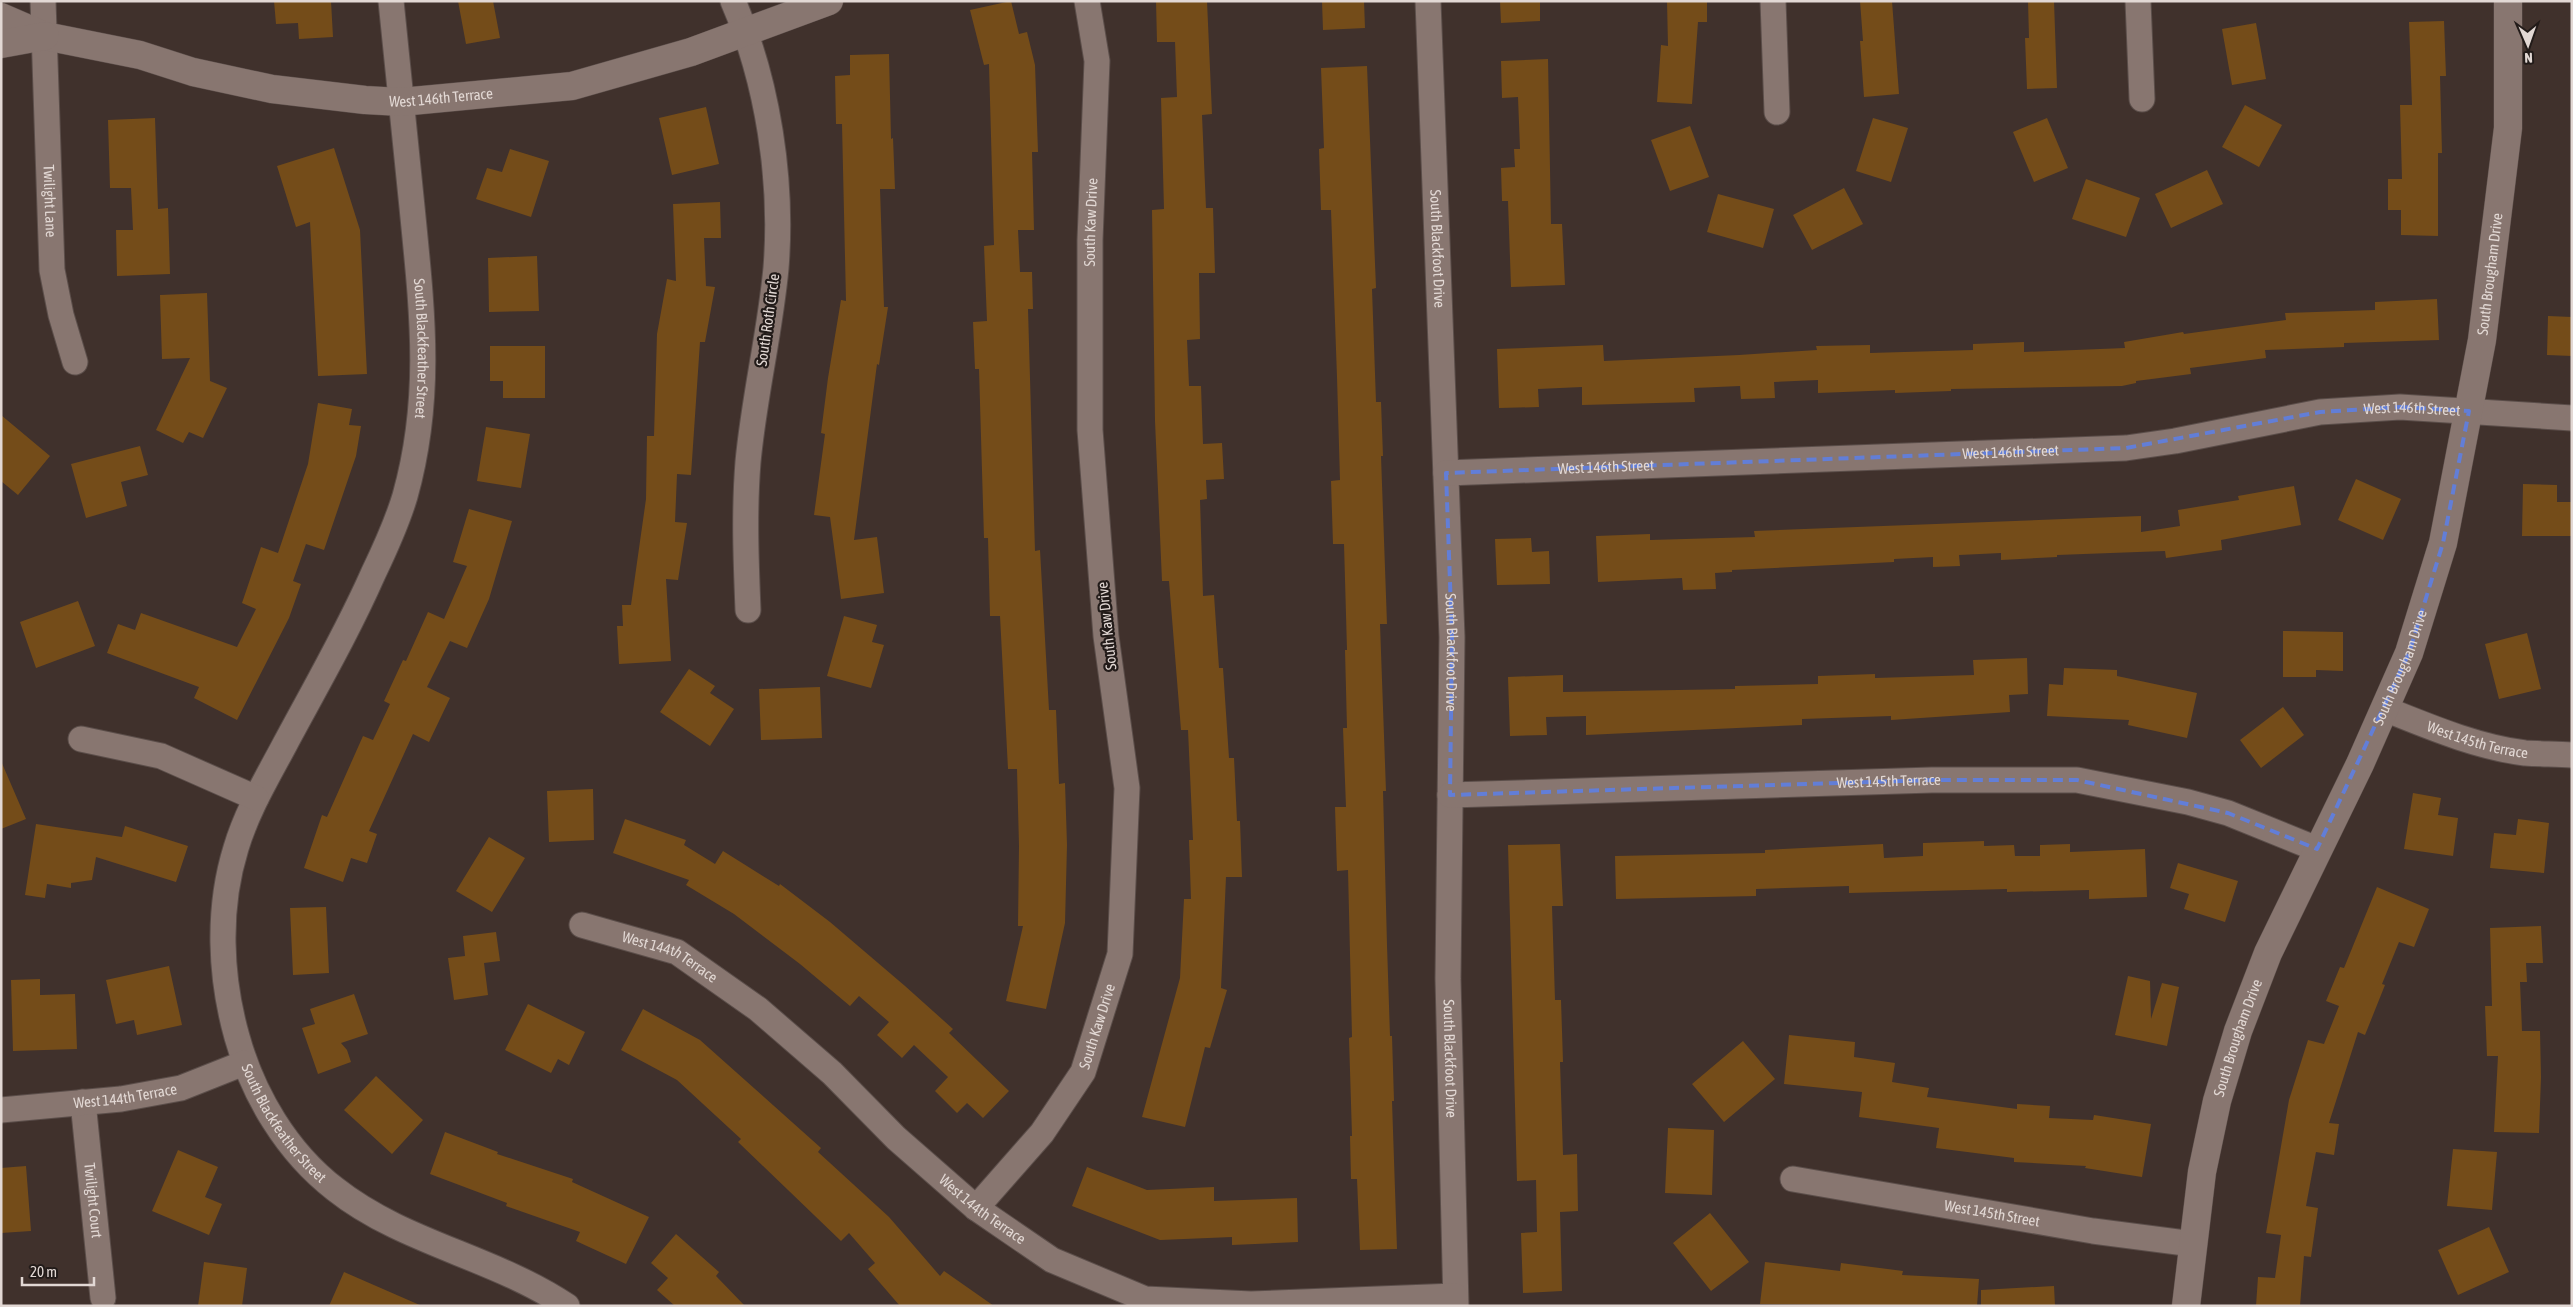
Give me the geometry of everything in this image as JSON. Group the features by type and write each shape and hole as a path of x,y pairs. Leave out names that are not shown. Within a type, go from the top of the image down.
{"street":[{"name":"Twilight Lane","path":"43,1 52,270 61,315 75,362"},
{"name":"South Blackfeather Street","path":"391,1 422,304 424,358 415,451 404,499 358,608 256,798 236,846 228,876 223,919 223,957 229,1011 244,1063 270,1113 296,1151 332,1187 360,1208 385,1222 518,1278 567,1306"},
{"name":"South Roth Circle","path":"733,1 746,32 772,137 779,208 776,269 748,461 745,519 748,610"},
{"name":"West 146th Terrace","path":"1,17 45,36 140,55 192,72 272,89 365,100 401,102 572,86 691,52 829,1"},
{"name":"South Kaw Drive","path":"976,1208 1042,1133 1083,1072 1120,954 1127,788 1106,636 1090,430 1090,240 1097,61 1087,1"},
{"name":"South Blackfoot Drive","path":"1428,1 1452,637 1448,979 1456,1301"},
{"path":"1772,1 1777,112"},
{"path":"2138,1 2142,99"},
{"name":"South Brougham Drive","path":"2186,1306 2202,1172 2218,1101 2238,1031 2268,953 2385,709 2409,653 2443,543 2482,340 2508,128 2508,1"},
{"name":"West 146th Terrace","path":"1,44 45,36"},
{"name":"West 146th Street","path":"1446,473 2126,448 2175,441 2320,412 2400,407 2572,418"},
{"name":"West 145th Terrace","path":"2385,709 2443,731 2502,748 2525,753 2572,755"},
{"path":"81,739 161,756 256,798"},
{"name":"West 145th Terrace","path":"1450,795 1932,780 2077,780 2188,802 2228,814 2317,850"},
{"name":"West 144th Terrace","path":"582,925 676,952 750,1004 832,1073 896,1138 976,1208 1052,1260 1145,1302 1251,1304 1456,1301"},
{"name":"West 144th Terrace","path":"1,1110 121,1099 181,1088 244,1063"},
{"name":"Twilight Court","path":"83,1102 103,1298"},
{"name":"West 145th Street","path":"1793,1179 2093,1231 2194,1244"}],"highlighted area":[{"path":"2400,407 2469,411 2443,543 2409,653 2317,849 2228,813 2077,780 1932,780 1450,795 1452,637 1446,473 2126,448 2320,412"}],"building":[{"path":"274,1 331,1 333,37 299,39 298,23 276,24"},
{"path":"458,1 493,1 500,38 466,44"},
{"path":"1011,1 1019,34 1027,32 1035,65 1038,152 1032,152 1034,230 1018,230 1020,272 1032,272 1033,309 1028,309 1035,551 1040,550 1049,710 1056,710 1059,784 1065,783 1067,845 1065,923 1046,1009 1006,1001 1023,926 1018,926 1019,846 1017,769 1008,769 1000,616 990,616 988,538 984,538 979,369 975,369 973,322 987,321 984,246 994,245 989,64 984,65 970,10"},
{"path":"1156,1 1207,1 1212,114 1202,115 1206,208 1213,208 1215,273 1199,273 1200,339 1187,340 1189,386 1201,386 1203,444 1222,443 1224,479 1206,480 1207,499 1200,500 1203,596 1214,595 1219,668 1223,668 1229,758 1234,758 1237,821 1240,821 1242,877 1226,877 1221,988 1227,990 1210,1048 1205,1047 1185,1127 1142,1117 1180,978 1184,899 1191,899 1189,840 1193,840 1188,730 1181,730 1169,581 1162,581 1155,421 1152,210 1164,209 1161,98 1177,97 1175,42 1157,42"},
{"path":"1322,1 1364,1 1365,28 1323,30"},
{"path":"1500,1 1540,1 1540,21 1501,23"},
{"path":"1667,1 1707,1 1707,22 1698,22 1692,104 1657,102 1661,45 1668,46"},
{"path":"1860,1 1892,1 1899,94 1864,97 1860,41 1863,41"},
{"path":"2028,1 2054,1 2057,88 2027,89 2025,38 2029,38"},
{"path":"2444,21 2446,76 2440,76 2442,153 2438,153 2438,236 2401,235 2401,210 2388,210 2388,179 2402,179 2400,105 2412,105 2409,22"},
{"path":"2256,23 2266,79 2232,85 2222,29"},
{"path":"889,54 891,139 893,138 895,189 880,189 884,307 888,307 879,365 877,364 854,540 877,537 884,593 841,599 830,517 814,515 825,434 821,433 828,378 841,300 846,301 842,124 836,124 835,76 850,75 850,55"},
{"path":"1548,59 1551,224 1562,224 1565,285 1511,287 1508,201 1502,201 1501,168 1515,167 1514,149 1520,149 1518,97 1502,98 1501,61"},
{"path":"1367,66 1376,288 1372,289 1376,402 1381,402 1383,456 1381,456 1387,624 1380,624 1386,791 1383,791 1387,945 1390,1036 1392,1036 1394,1101 1392,1101 1397,1249 1360,1250 1357,1179 1351,1179 1350,1136 1352,1136 1349,1038 1352,1037 1348,870 1337,871 1335,807 1346,807 1343,728 1347,728 1344,544 1333,544 1331,481 1340,480 1337,377 1331,210 1321,210 1319,149 1324,148 1321,68"},
{"path":"2245,105 2282,125 2259,167 2222,147"},
{"path":"706,107 719,164 672,175 659,118"},
{"path":"155,118 158,209 168,208 170,274 117,276 116,230 133,230 131,188 110,188 108,120"},
{"path":"1873,118 1908,128 1891,182 1856,171"},
{"path":"2047,118 2068,168 2034,182 2013,132"},
{"path":"1690,126 1709,177 1670,191 1651,140"},
{"path":"334,148 360,230 367,374 318,376 310,222 296,227 277,166"},
{"path":"510,149 549,161 531,217 476,199 487,168 502,172"},
{"path":"2207,170 2223,204 2171,228 2155,194"},
{"path":"2086,179 2140,198 2126,237 2072,219"},
{"path":"1844,188 1863,224 1812,250 1793,215"},
{"path":"1718,194 1774,209 1763,248 1707,232"},
{"path":"720,202 721,238 704,238 706,286 715,287 705,342 700,342 691,475 677,474 675,522 687,523 678,580 666,579 671,661 619,664 617,626 623,626 622,605 631,605 646,499 647,436 654,436 657,334 667,279 676,281 673,204"},
{"path":"537,256 539,311 489,312 488,258"},
{"path":"207,293 210,381 227,388 203,438 189,432 183,443 156,430 190,358 162,359 160,295"},
{"path":"2437,299 2439,340 2344,343 2344,347 2265,350 2266,358 2190,368 2191,374 2136,381 2136,383 2122,386 1951,389 1951,391 1895,393 1895,390 1818,393 1818,380 1774,382 1775,398 1741,399 1740,386 1694,388 1695,402 1582,405 1582,387 1538,389 1539,407 1499,408 1497,349 1603,345 1604,361 1817,350 1816,346 1870,345 1870,353 1973,350 1973,344 2024,342 2024,352 2125,348 2124,342 2183,332 2184,334 2286,320 2285,313 2375,310 2375,302"},
{"path":"2548,316 2572,317 2572,356 2547,355"},
{"path":"490,346 545,346 545,398 503,398 503,381 490,381"},
{"path":"318,403 352,409 349,425 361,426 356,456 324,550 306,544 293,581 301,584 289,618 237,720 194,698 199,687 107,653 118,624 135,630 141,613 237,647 256,609 242,603 261,547 278,553 308,464"},
{"path":"1,415 50,456 18,495 1,481"},
{"path":"486,427 530,434 521,488 477,481"},
{"path":"140,446 148,475 121,482 127,506 86,518 71,464"},
{"path":"2356,479 2401,499 2383,540 2338,520"},
{"path":"2523,484 2557,485 2557,502 2572,502 2572,536 2522,536"},
{"path":"2294,486 2301,525 2221,540 2222,550 2166,558 2165,551 2057,555 2057,557 2001,560 2001,553 1959,555 1960,566 1933,567 1933,557 1894,559 1894,562 1732,570 1732,572 1715,573 1716,589 1683,590 1682,578 1598,582 1596,536 1650,534 1650,540 1755,537 1754,531 2141,516 2141,532 2180,526 2178,510 2239,500 2238,496"},
{"path":"469,509 512,521 489,599 467,648 450,641 427,687 450,698 429,742 413,734 369,831 377,834 367,863 351,858 343,882 304,868 322,815 327,817 363,736 373,740 390,704 384,701 403,660 406,661 428,612 444,619 467,566 453,562"},
{"path":"1531,538 1532,552 1549,551 1550,584 1497,585 1495,539"},
{"path":"78,601 95,646 36,668 20,622"},
{"path":"844,616 877,625 872,642 884,645 871,688 827,676"},
{"path":"2283,631 2343,632 2343,671 2316,670 2316,677 2283,677"},
{"path":"2527,633 2541,689 2499,699 2485,644"},
{"path":"2027,658 2028,694 2009,695 2010,712 1891,720 1891,716 1802,719 1802,725 1586,735 1586,716 1546,717 1547,735 1510,736 1508,677 1563,675 1563,692 1735,689 1735,686 1818,684 1818,676 1875,674 1875,678 1974,675 1973,660"},
{"path":"2064,668 2117,670 2117,676 2197,693 2187,738 2128,725 2129,720 2047,716 2049,684 2063,685"},
{"path":"689,669 715,686 710,693 734,709 710,746 660,712"},
{"path":"820,687 822,738 761,740 759,689"},
{"path":"2283,707 2304,735 2261,768 2240,740"},
{"path":"1,761 26,819 1,829"},
{"path":"593,789 594,840 549,842 547,791"},
{"path":"2413,793 2441,798 2438,815 2458,818 2453,856 2404,849"},
{"path":"625,819 686,840 684,845 715,864 723,851 779,886 780,884 830,922 953,1029 949,1033 1009,1091 983,1118 967,1103 957,1113 935,1091 948,1077 914,1045 902,1058 877,1035 889,1022 859,996 850,1006 800,964 734,914 686,885 689,880 613,853"},
{"path":"2518,819 2549,823 2544,873 2490,868 2494,833 2516,835"},
{"path":"36,824 122,837 125,826 188,846 176,882 96,857 92,880 71,883 71,888 47,884 45,898 25,895"},
{"path":"489,837 525,858 492,912 456,891"},
{"path":"1984,841 1984,846 2014,845 2015,856 2040,856 2040,845 2070,844 2070,852 2145,849 2147,897 2089,899 2089,890 2007,892 2007,889 1849,893 1849,886 1756,889 1756,896 1616,899 1615,856 1765,853 1765,850 1883,844 1884,858 1923,856 1923,843"},
{"path":"1560,844 1563,906 1552,906 1555,1000 1561,1000 1563,1062 1560,1062 1563,1155 1577,1154 1578,1211 1560,1212 1562,1291 1523,1293 1521,1233 1537,1232 1536,1180 1517,1181 1508,845"},
{"path":"2178,863 2238,881 2225,922 2184,909 2189,894 2170,888"},
{"path":"2377,887 2429,909 2414,947 2399,942 2382,984 2385,985 2365,1035 2358,1032 2329,1123 2339,1124 2334,1155 2316,1152 2306,1206 2318,1208 2311,1257 2304,1256 2300,1306 2256,1306 2258,1277 2275,1278 2281,1235 2266,1233 2289,1100 2308,1040 2324,1044 2339,1006 2326,1001 2340,967 2344,968"},
{"path":"326,907 329,973 293,975 290,908"},
{"path":"2541,926 2543,963 2526,963 2527,982 2520,982 2522,1031 2540,1031 2539,1133 2494,1132 2498,1056 2487,1056 2485,1006 2492,1006 2490,928"},
{"path":"496,932 500,961 484,963 488,995 454,1000 448,958 465,956 463,936"},
{"path":"169,966 182,1025 137,1035 134,1020 116,1024 106,980"},
{"path":"2128,976 2150,981 2151,1019 2162,983 2179,987 2167,1046 2115,1035"},
{"path":"40,979 40,995 75,994 77,1049 13,1051 11,980"},
{"path":"354,994 368,1034 341,1043 347,1050 351,1062 318,1074 302,1028 315,1024 310,1009"},
{"path":"528,1004 585,1032 569,1065 558,1059 551,1073 505,1050"},
{"path":"643,1009 700,1040 821,1148 818,1152 889,1217 940,1276 944,1271 994,1306 900,1306 868,1269 875,1263 849,1233 841,1241 738,1142 741,1139 677,1080 621,1050"},
{"path":"1789,1035 1855,1042 1854,1057 1895,1063 1892,1082 1929,1088 1927,1097 2017,1109 2017,1104 2050,1106 2049,1118 2093,1120 2094,1115 2151,1124 2142,1177 2085,1168 2086,1166 2014,1162 2014,1158 1936,1148 1939,1128 1859,1117 1862,1092 1784,1084"},
{"path":"1743,1041 1775,1079 1724,1122 1692,1084"},
{"path":"376,1076 423,1120 392,1154 344,1110"},
{"path":"1668,1128 1714,1130 1712,1195 1665,1193"},
{"path":"445,1132 498,1152 497,1154 573,1179 572,1182 649,1217 626,1264 576,1241 580,1232 506,1206 507,1203 430,1174"},
{"path":"2453,1149 2497,1152 2492,1210 2447,1206"},
{"path":"178,1150 218,1167 205,1197 222,1204 209,1235 152,1211"},
{"path":"26,1166 31,1231 1,1233 1,1168"},
{"path":"1087,1167 1147,1190 1214,1187 1214,1201 1297,1198 1298,1242 1232,1245 1232,1237 1160,1240 1072,1206"},
{"path":"1710,1213 1749,1262 1711,1291 1673,1243"},
{"path":"2489,1227 2509,1272 2458,1295 2438,1250"},
{"path":"676,1234 719,1272 716,1276 745,1306 675,1306 657,1290 668,1278 651,1263"},
{"path":"204,1262 247,1268 242,1306 198,1306"},
{"path":"1765,1262 1840,1271 1841,1263 1903,1271 1902,1275 1979,1279 1977,1306 1760,1304"},
{"path":"344,1272 422,1306 329,1306"},
{"path":"2054,1286 2055,1306 1981,1306 1981,1290"}]}
